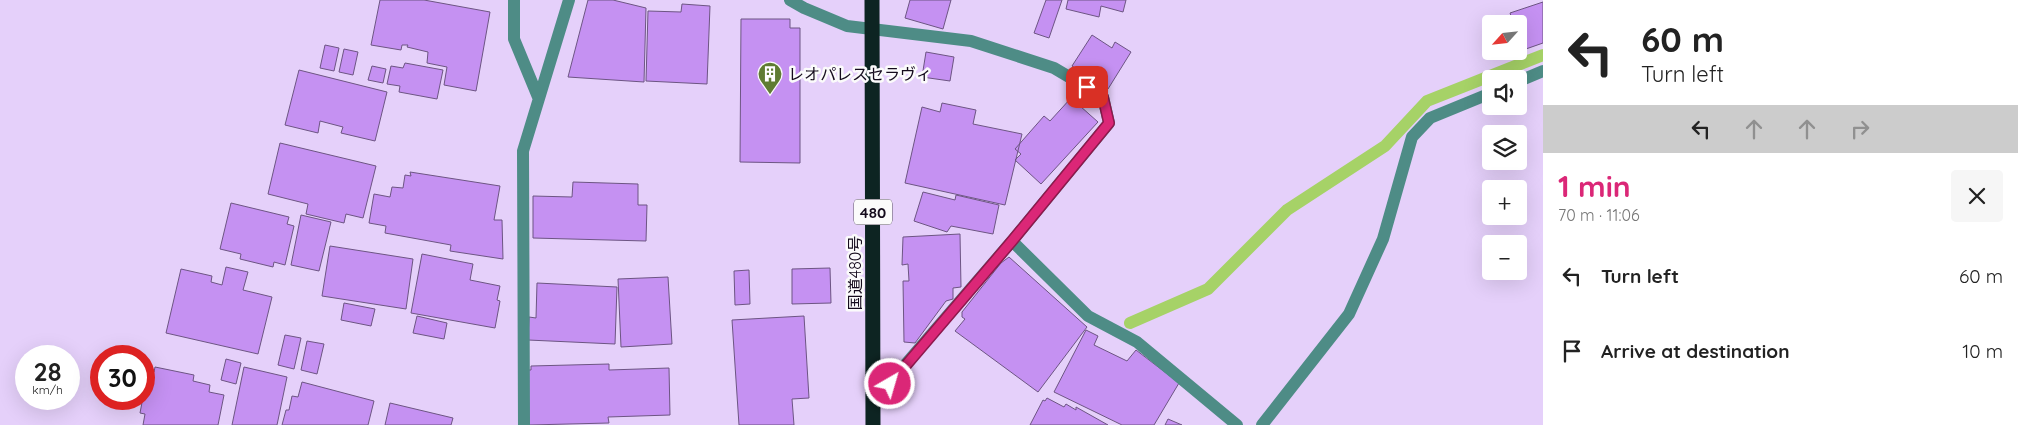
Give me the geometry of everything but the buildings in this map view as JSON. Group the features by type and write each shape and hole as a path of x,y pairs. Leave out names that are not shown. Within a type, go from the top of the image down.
{"highway":[{"name":"国道480号","path":"872,0 874,425"}],"street":[{"path":"514,0 514,38 538,97"},
{"path":"524,425 522,151 569,0"},
{"path":"790,0 847,26 971,41 1054,68 1103,97 1109,123 1012,241 899,372 873,408"},
{"path":"1527,78 1543,71"},
{"path":"1262,425 1349,314 1383,239 1412,137 1430,118 1482,97"},
{"path":"1012,241 1088,316 1137,342 1237,425"}],"waterway":[{"path":"1130,323 1208,289 1287,210 1385,146 1427,101 1543,55"}],"place":[{"name":"レオパレスセラヴィ","path":"770,95"}],"route":[{"path":"890,384 1012,241 1109,123 1103,97 1087,87"}]}
